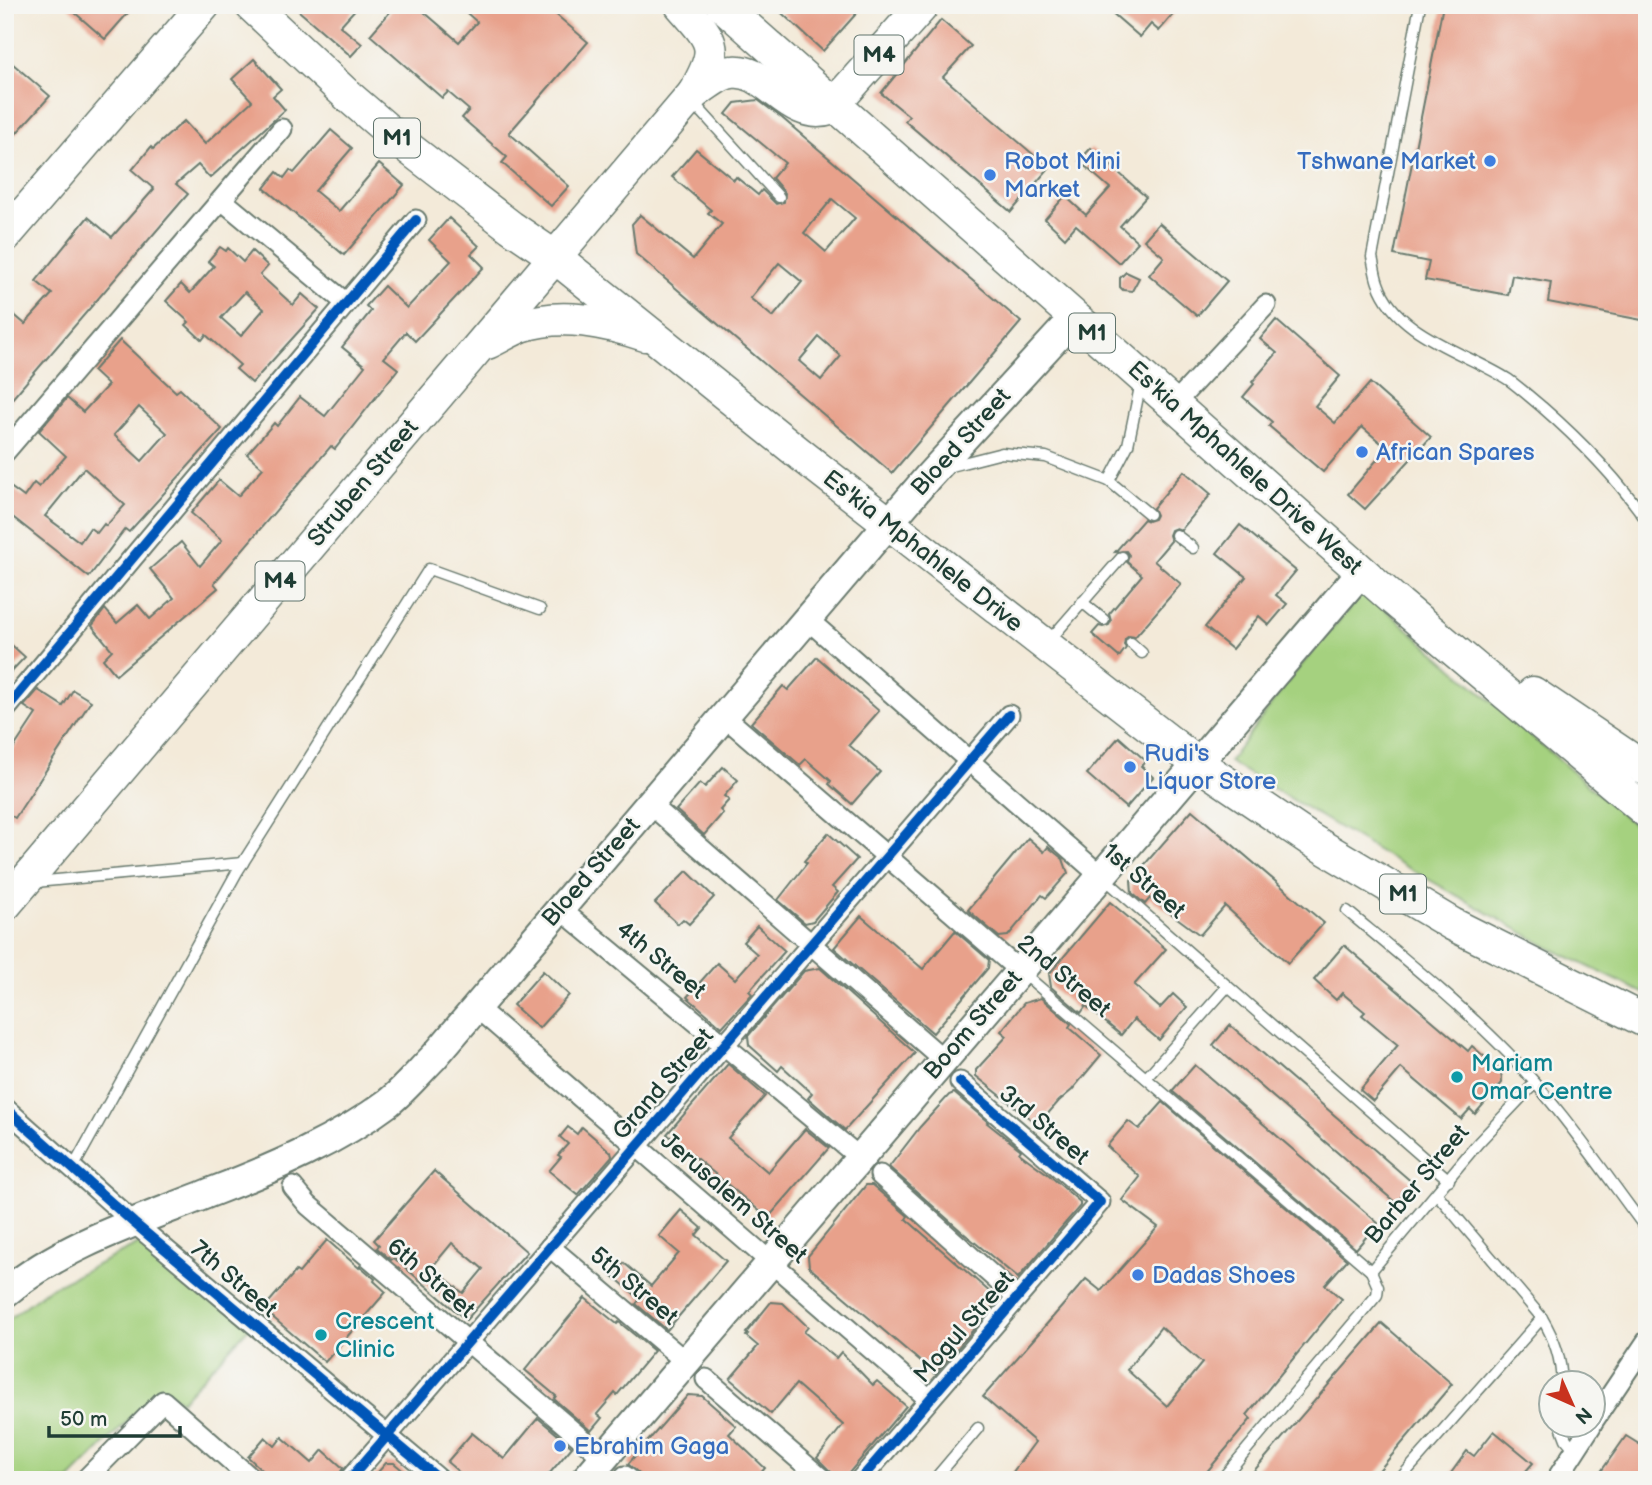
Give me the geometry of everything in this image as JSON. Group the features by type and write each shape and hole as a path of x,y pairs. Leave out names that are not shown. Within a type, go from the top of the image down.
{"main road":[{"path":"5,236 204,5"},
{"name":"Es'kia Mphahlele Drive","path":"251,5 347,95 411,150 511,227 555,257 1044,646 1197,763 1311,840 1452,924 1647,1022"},
{"path":"681,5 710,40 710,64 692,95"},
{"name":"Es'kia Mphahlele Drive West","path":"722,5 1362,571 1647,812"},
{"name":"M4","path":"829,100 900,5"},
{"name":"M4","path":"829,100 923,5"},
{"path":"692,95 725,73 741,72 752,76 793,104 808,110 824,111 829,100"},
{"name":"Struben Street","path":"15,894 692,95"},
{"name":"Bloed Street","path":"5,1293 69,1252 282,1163 358,1122 391,1100 434,1057 928,477 1075,317"},
{"path":"478,348 520,327 563,319 611,326 657,338"},
{"name":"Boom Street","path":"585,1480 620,1471 696,1371 771,1262 870,1166 952,1071 1020,971 1362,571"},
{"path":"1393,598 1647,770"}],"street":[{"path":"5,452 282,129"},
{"path":"222,200 345,303"},
{"path":"5,710 416,220"},
{"path":"1174,404 1266,305"},
{"name":"1st Street","path":"807,619 1101,876"},
{"name":"Grand Street","path":"349,1480 1009,715"},
{"name":"2nd Street","path":"725,718 1020,971"},
{"name":"3rd Street","path":"650,804 1099,1201"},
{"name":"4th Street","path":"559,908 870,1166 1016,1297"},
{"name":"Jerusalem Street","path":"476,1007 929,1399"},
{"name":"7th Street","path":"5,1108 134,1223 440,1480"},
{"name":"6th Street","path":"293,1187 308,1205 620,1471"},
{"name":"Mogul Street","path":"860,1480 1099,1201"},
{"name":"5th Street","path":"550,1247 823,1480"},
{"path":"1606,1403 1647,1341"},
{"path":"85,1480 164,1401 253,1480"},
{"path":"1558,1479 1582,1440"}],"lane":[{"path":"1420,5 1372,257 1378,285 1391,306 1405,320 1425,334 1510,380 1575,435 1628,493 1647,521"},
{"path":"692,95 779,197"},
{"path":"1109,481 1128,445 1142,377"},
{"path":"928,477 958,463 1002,453 1046,457 1109,481 1149,514"},
{"path":"1176,535 1193,548"},
{"path":"1044,646 1122,557"},
{"path":"73,1168 243,863 429,569 540,609"},
{"path":"1082,602 1104,620"},
{"path":"1131,643 1142,653"},
{"path":"15,894 243,863"},
{"name":"1st Street","path":"1101,876 1449,1180"},
{"path":"1347,911 1447,996 1507,1052 1569,1124 1647,1230"},
{"name":"2nd Street","path":"1020,971 1371,1271"},
{"path":"1146,1079 1227,986"},
{"name":"Barber Street","path":"1221,1480 1377,1295 1378,1287 1371,1271 1478,1143 1535,1083"},
{"path":"1437,1194 1542,1318 1556,1340 1561,1370"},
{"path":"1398,1480 1542,1318"},
{"path":"934,1480 978,1428"},
{"path":"1567,1440 1575,1450"}],"green space":[{"path":"1364,591 1647,836 1647,995 1550,948 1387,856 1229,762 1293,675"},
{"path":"151,1238 251,1325 181,1401 161,1387 69,1480 5,1480 5,1322 48,1289"}],"building":[{"path":"66,5 135,5 105,39"},
{"path":"292,5 359,5 340,26 362,44 351,56"},
{"path":"396,5 416,5 459,42 477,22 458,5 560,5 553,12 588,42 509,133 569,186 551,206 502,163 507,157 462,118 469,110 448,92 442,98 370,35"},
{"path":"773,5 864,5 823,51"},
{"path":"1103,5 1181,5 1159,31 1151,24 1140,37"},
{"path":"1443,5 1647,5 1647,321 1548,302 1551,282 1512,275 1508,295 1425,280 1429,262 1394,255"},
{"path":"941,20 971,46 943,77 1049,168 1011,212 905,121 909,116 881,93"},
{"path":"5,57 50,96 5,146"},
{"path":"254,59 281,89 273,96 285,110 210,178 198,165 176,184 188,194 5,407 5,307 25,324 52,294 36,281 88,217 112,237 154,189 132,170 151,147 153,149 184,121 205,144 252,101 232,79"},
{"path":"758,100 782,118 1021,322 892,473 636,254 632,224 640,215 693,259 722,224 708,213 711,210 672,177 696,149 734,180 736,177 758,195 762,190 776,204 784,202 785,193 772,178 785,163 726,114 735,103","holes":["832,199 855,218 826,252 804,233","779,263 802,282 773,317 750,298","819,337 841,356 821,380 799,361"]},
{"path":"331,130 352,148 315,191 339,211 379,164 404,185 344,255 264,188 277,172 284,178 290,170 294,173"},
{"path":"1091,148 1146,197 1120,226 1138,242 1119,263 1076,225 1065,238 1045,219 1065,196 1086,215 1110,188 1079,161"},
{"path":"449,218 479,246 471,254 484,267 415,341 406,332 384,358 398,369 335,449 331,446 214,583 218,588 116,675 103,659 112,650 92,626 105,609 117,623 138,605 150,619 174,598 150,569 181,542 200,566 222,540 191,513 219,480 238,496 263,468 247,454 274,423 277,426 300,397 325,416 365,366 342,347 371,311 366,306 384,286 407,308 451,261 429,240"},
{"path":"1159,223 1227,281 1197,316 1149,275 1164,257 1144,240"},
{"path":"220,247 226,251 228,248 243,262 252,251 268,266 260,275 293,305 302,294 319,309 252,383 236,369 240,365 206,335 202,340 186,325 189,322 166,301 181,284 190,293 214,266 208,261","holes":["245,292 264,309 241,336 221,318"]},
{"path":"1126,272 1139,278 1132,291 1120,287 1120,278"},
{"path":"1276,320 1340,376 1315,406 1335,423 1370,383 1431,437 1365,509 1348,494 1387,448 1362,427 1323,472 1269,426 1272,422 1243,397 1277,353 1260,339"},
{"path":"120,340 176,392 180,389 222,429 129,532 125,529 89,577 5,511 5,483 24,497 34,483 39,487 66,456 39,431 67,398 83,412 108,385 93,371","holes":["139,407 167,433 142,461 114,435","84,468 125,505 97,533 90,528 80,542 45,516"]},
{"path":"1184,471 1211,494 1181,530 1171,530 1171,541 1154,561 1181,584 1135,637 1129,636 1125,639 1126,648 1119,657 1092,634 1099,626 1109,625 1109,614 1142,575 1127,562 1129,555 1126,551 1115,552 1144,519 1154,519 1156,515 1153,508"},
{"path":"1240,525 1296,571 1276,595 1287,604 1269,625 1259,616 1232,649 1205,627 1246,577 1217,553"},
{"path":"5,639 25,657 5,678"},
{"path":"817,657 879,711 849,745 880,772 852,804 806,759 800,765 751,723 783,686 788,690"},
{"path":"38,690 63,706 73,690 91,701 15,818 5,812 5,744 13,749 36,714 24,706"},
{"path":"1119,737 1146,761 1141,766 1153,777 1126,808 1087,774"},
{"path":"723,767 738,780 724,796 729,800 720,810 723,813 704,835 676,810 700,783 705,787"},
{"path":"1192,810 1324,923 1288,963 1225,906 1200,935 1150,898 1145,904 1132,893 1131,880"},
{"path":"828,833 857,859 832,887 838,892 813,921 805,923 778,900 807,863 804,861"},
{"path":"1028,838 1044,852 1048,847 1063,859 1068,873 1046,898 1042,895 1008,936 999,937 968,910"},
{"path":"687,871 714,897 689,924 683,919 678,924 655,903"},
{"path":"1110,902 1166,949 1134,985 1160,1008 1173,994 1187,1007 1159,1040 1134,1019 1121,1035 1086,1006 1081,1013 1051,987 1049,974"},
{"path":"861,916 923,969 955,931 989,960 988,968 933,1033 834,948"},
{"path":"757,926 785,951 749,991 752,994 722,1027 687,997 717,963 735,979 757,954 743,942"},
{"path":"1344,945 1468,1051 1472,1046 1501,1071 1502,1083 1475,1114 1470,1109 1461,1119 1401,1068 1373,1101 1360,1090 1398,1045 1362,1015 1365,1012 1342,993 1336,1000 1314,980"},
{"path":"820,968 915,1053 845,1130 808,1098 812,1093 782,1066 778,1071 749,1045 748,1036 804,971"},
{"path":"543,971 569,995 539,1028 513,1005"},
{"path":"1041,998 1101,1055 1038,1125 976,1076 976,1070 1007,1036 1001,1031 1024,1003"},
{"path":"1230,1025 1413,1183 1396,1203 1213,1045"},
{"path":"728,1064 765,1096 728,1138 768,1172 805,1129 829,1148 768,1218 667,1134"},
{"path":"1195,1065 1378,1223 1356,1249 1172,1091"},
{"path":"954,1093 1021,1150 1019,1153 1080,1202 1080,1206 1018,1278 889,1167 920,1127 949,1095"},
{"path":"1163,1102 1347,1260 1325,1285 1342,1299 1247,1415 1251,1419 1200,1480 1007,1480 1035,1442 983,1397 1086,1279 1101,1291 1158,1227 1122,1200 1140,1177 1107,1146 1128,1121 1139,1129","holes":["1161,1327 1202,1363 1167,1406 1127,1370"]},
{"path":"568,1127 577,1134 582,1127 611,1152 612,1156 578,1195 549,1171 568,1144 560,1137"},
{"path":"434,1171 527,1252 466,1320 394,1258 391,1260 377,1248 379,1245 374,1240","holes":["452,1243 483,1269 463,1293 432,1267"]},
{"path":"866,1185 872,1185 908,1216 906,1219 999,1300 935,1374 809,1267 808,1256"},
{"path":"681,1210 702,1228 696,1235 726,1261 667,1330 636,1304 640,1299 613,1276 624,1263 651,1286 679,1253 659,1236"},
{"path":"327,1240 375,1279 386,1292 325,1362 263,1309"},
{"path":"585,1298 654,1351 597,1414 602,1418 591,1431 525,1370"},
{"path":"771,1302 783,1303 808,1327 804,1332 836,1358 841,1352 873,1385 877,1381 906,1406 843,1480 839,1480 817,1458 843,1425 796,1384 771,1414 730,1379 758,1346 746,1333"},
{"path":"1382,1323 1452,1384 1371,1480 1246,1480"},
{"path":"688,1395 702,1396 736,1426 729,1434 765,1468 755,1480 646,1480 628,1464"},
{"path":"538,1418 572,1447 544,1480 468,1480 447,1462 472,1433 504,1459"},
{"path":"1494,1431 1533,1463 1518,1480 1446,1480 1467,1451 1474,1456"},
{"path":"1626,1436 1647,1449 1647,1480 1595,1480"},
{"path":"265,1437 275,1446 282,1437 312,1463 323,1450 343,1468 336,1480 273,1480 248,1457"},
{"path":"386,1463 394,1463 414,1480 371,1480"}],"cycle path":[{"path":"5,710 416,220"},
{"path":"349,1480 1009,715"},
{"path":"860,1480 1100,1202 960,1082"},
{"path":"5,1108 134,1223 440,1480"}],"place":[{"name":"Tshwane Market","path":"1490,161"},
{"name":"Robot Mini Market","path":"990,175"},
{"name":"African Spares","path":"1362,452"},
{"name":"Rudi's Liquor Store","path":"1130,767"},
{"name":"Mariam Omar Centre","path":"1457,1077"},
{"name":"Dadas Shoes","path":"1138,1275"},
{"name":"Crescent Clinic","path":"321,1335"},
{"name":"Ebrahim Gaga","path":"560,1446"}]}
